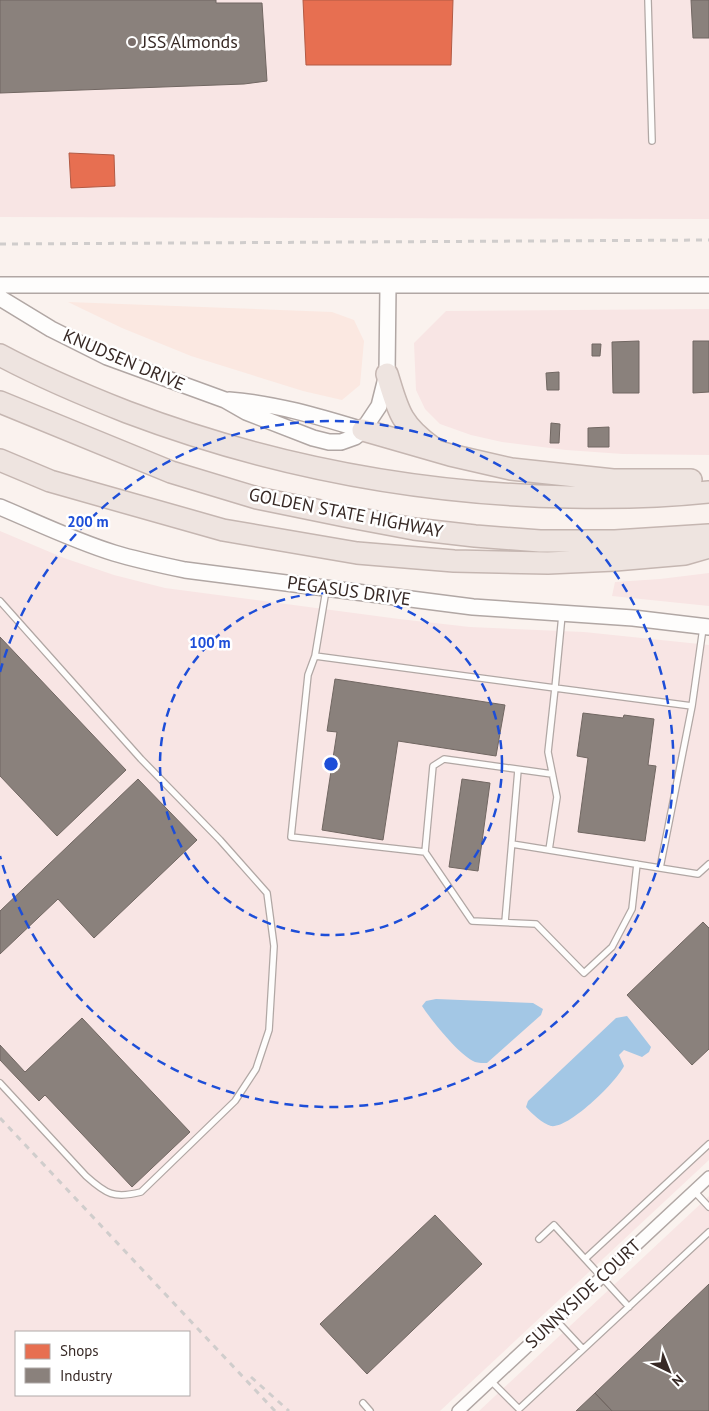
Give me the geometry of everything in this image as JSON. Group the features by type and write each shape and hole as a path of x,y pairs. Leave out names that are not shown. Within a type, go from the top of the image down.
{"highway":[{"path":"0,355 87,396 163,425 222,445 320,470 441,490 528,496 615,498 709,492"},
{"path":"387,374 401,417 416,434 438,452"},
{"name":"GOLDEN STATE HIGHWAY","path":"0,402 172,472 257,498 414,529 540,541 615,541 709,535"},
{"path":"363,430 438,452 511,469 571,477 613,480 709,481"},
{"path":"0,460 50,481 223,530 357,553 454,561 548,563 615,560 675,554 709,547"}],"street":[{"path":"0,285 388,286 709,284"},
{"name":"KNUDSEN DRIVE","path":"0,298 58,333 107,357 225,400 246,412 312,438 329,442 342,442 356,437 379,406 387,374 388,286"},
{"name":"KNUDSEN DRIVE","path":"225,400 250,401 273,406 363,430"},
{"name":"PEGASUS DRIVE","path":"0,507 80,541 150,563 185,570 473,607 562,612 706,626"},
{"name":"SUNNYSIDE COURT","path":"458,1411 709,1177"}],"lane":[{"path":"648,0 652,141"},
{"path":"326,587 315,656 308,675 291,837 425,852"},
{"path":"0,602 141,760 220,840 267,893 274,946 269,1030 256,1069 235,1101 141,1192 128,1196 115,1196 101,1190 0,1083"},
{"path":"549,850 557,797 548,752 562,612"},
{"path":"660,868 706,626"},
{"path":"315,656 692,706"},
{"path":"552,774 444,759 433,766 425,852 472,921 536,924 584,973 612,947 632,908 638,864"},
{"path":"505,922 518,770"},
{"path":"512,844 698,874 709,864"},
{"path":"585,1259 709,1144"},
{"path":"694,1191 709,1207"},
{"path":"539,1239 554,1225 629,1307"},
{"path":"490,1380 519,1409 709,1232"},
{"path":"556,1320 583,1349"},
{"path":"363,1403 370,1411"}],"shaded area":[{"path":"0,0 709,0 709,219 0,217"},
{"path":"68,302 332,312 354,320 364,341 360,385 342,400 303,391 191,356 122,328"},
{"path":"709,309 709,455 623,454 566,450 502,442 471,435 440,424 425,409 416,390 414,343 446,311"},
{"path":"0,531 64,558 114,575 165,588 470,627 584,632 709,645 709,1160 440,1411 0,1411"},
{"path":"709,573 709,606 612,596 615,582"},
{"path":"709,1196 709,1411 479,1411"}],"water":[{"path":"436,999 533,1003 543,1009 541,1015 487,1063 479,1063 462,1053 454,1045 422,1006 426,1001"},
{"path":"627,1016 651,1047 649,1052 642,1057 624,1050 619,1055 624,1066 620,1073 592,1103 569,1120 559,1125 551,1126 537,1118 526,1107 528,1101 616,1018"}],"building: Shops":[{"path":"303,0 453,0 451,65 306,65"},
{"path":"69,153 114,155 115,186 71,188"}],"building: Industry":[{"name":"JSS Almonds","path":"0,0 216,0 216,3 262,3 267,81 244,84 0,93"},
{"path":"691,0 709,0 709,38 693,38"},
{"path":"639,341 639,393 613,393 612,342"},
{"path":"693,341 709,341 709,392 693,393"},
{"path":"592,344 601,344 600,356 592,356"},
{"path":"559,372 559,390 547,390 546,373"},
{"path":"551,423 560,424 559,443 550,443"},
{"path":"609,427 609,447 588,447 588,428"},
{"path":"0,637 126,770 57,836 0,776"},
{"path":"335,679 505,705 496,756 398,741 383,840 322,830 337,732 327,731"},
{"path":"583,713 623,718 624,715 654,719 648,765 656,766 645,841 578,832 588,758 577,756"},
{"path":"138,779 197,840 94,938 58,899 0,954 0,911"},
{"path":"462,779 490,783 478,871 449,867"},
{"path":"703,922 709,928 709,1049 692,1065 627,995"},
{"path":"82,1018 190,1132 132,1187 45,1095 39,1101 0,1060 0,1045 25,1072"},
{"path":"435,1215 482,1264 367,1374 320,1324"},
{"path":"709,1284 709,1411 612,1411 595,1393"},
{"path":"595,1393 612,1411 576,1411"}],"railway":[{"path":"0,244 709,240"},
{"path":"0,1118 275,1411"},
{"path":"251,1377 289,1411"}],"place":[{"name":"JSS Almonds","path":"132,42"}]}
